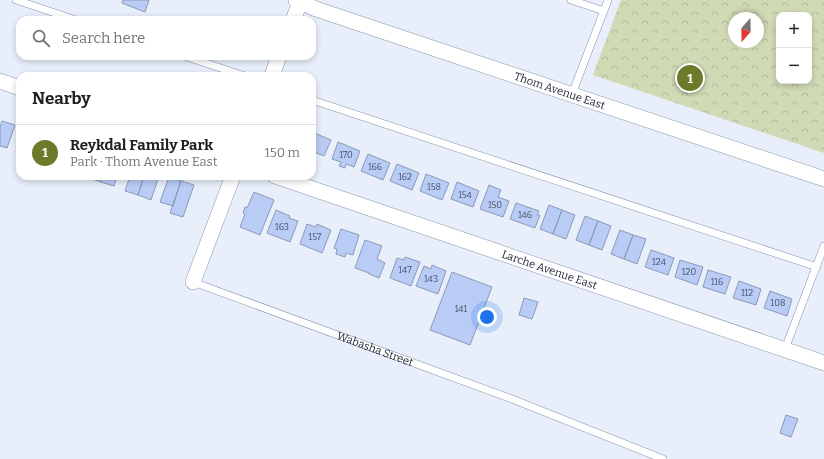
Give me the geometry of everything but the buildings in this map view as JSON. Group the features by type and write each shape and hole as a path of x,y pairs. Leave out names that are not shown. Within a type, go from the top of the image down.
{"street":[{"path":"294,16 299,0"},
{"name":"Thom Avenue East","path":"299,0 316,9 824,179"},
{"path":"273,72 278,60"},
{"path":"0,81 16,87"},
{"name":"Wabasha Street","path":"193,282 232,180"},
{"name":"Larche Avenue East","path":"287,180 824,363"}],"lane":[{"path":"16,0 64,16"},
{"path":"571,0 604,11"},
{"path":"572,94 608,0"},
{"path":"196,60 232,72"},
{"path":"316,101 817,267"},
{"path":"785,350 824,246"},
{"name":"Wabasha Street","path":"193,282 512,399 663,459"}],"green space":[{"path":"621,0 824,0 824,153 593,75"}],"place":[{"name":"Reykdal Family Park","path":"690,78"}]}
